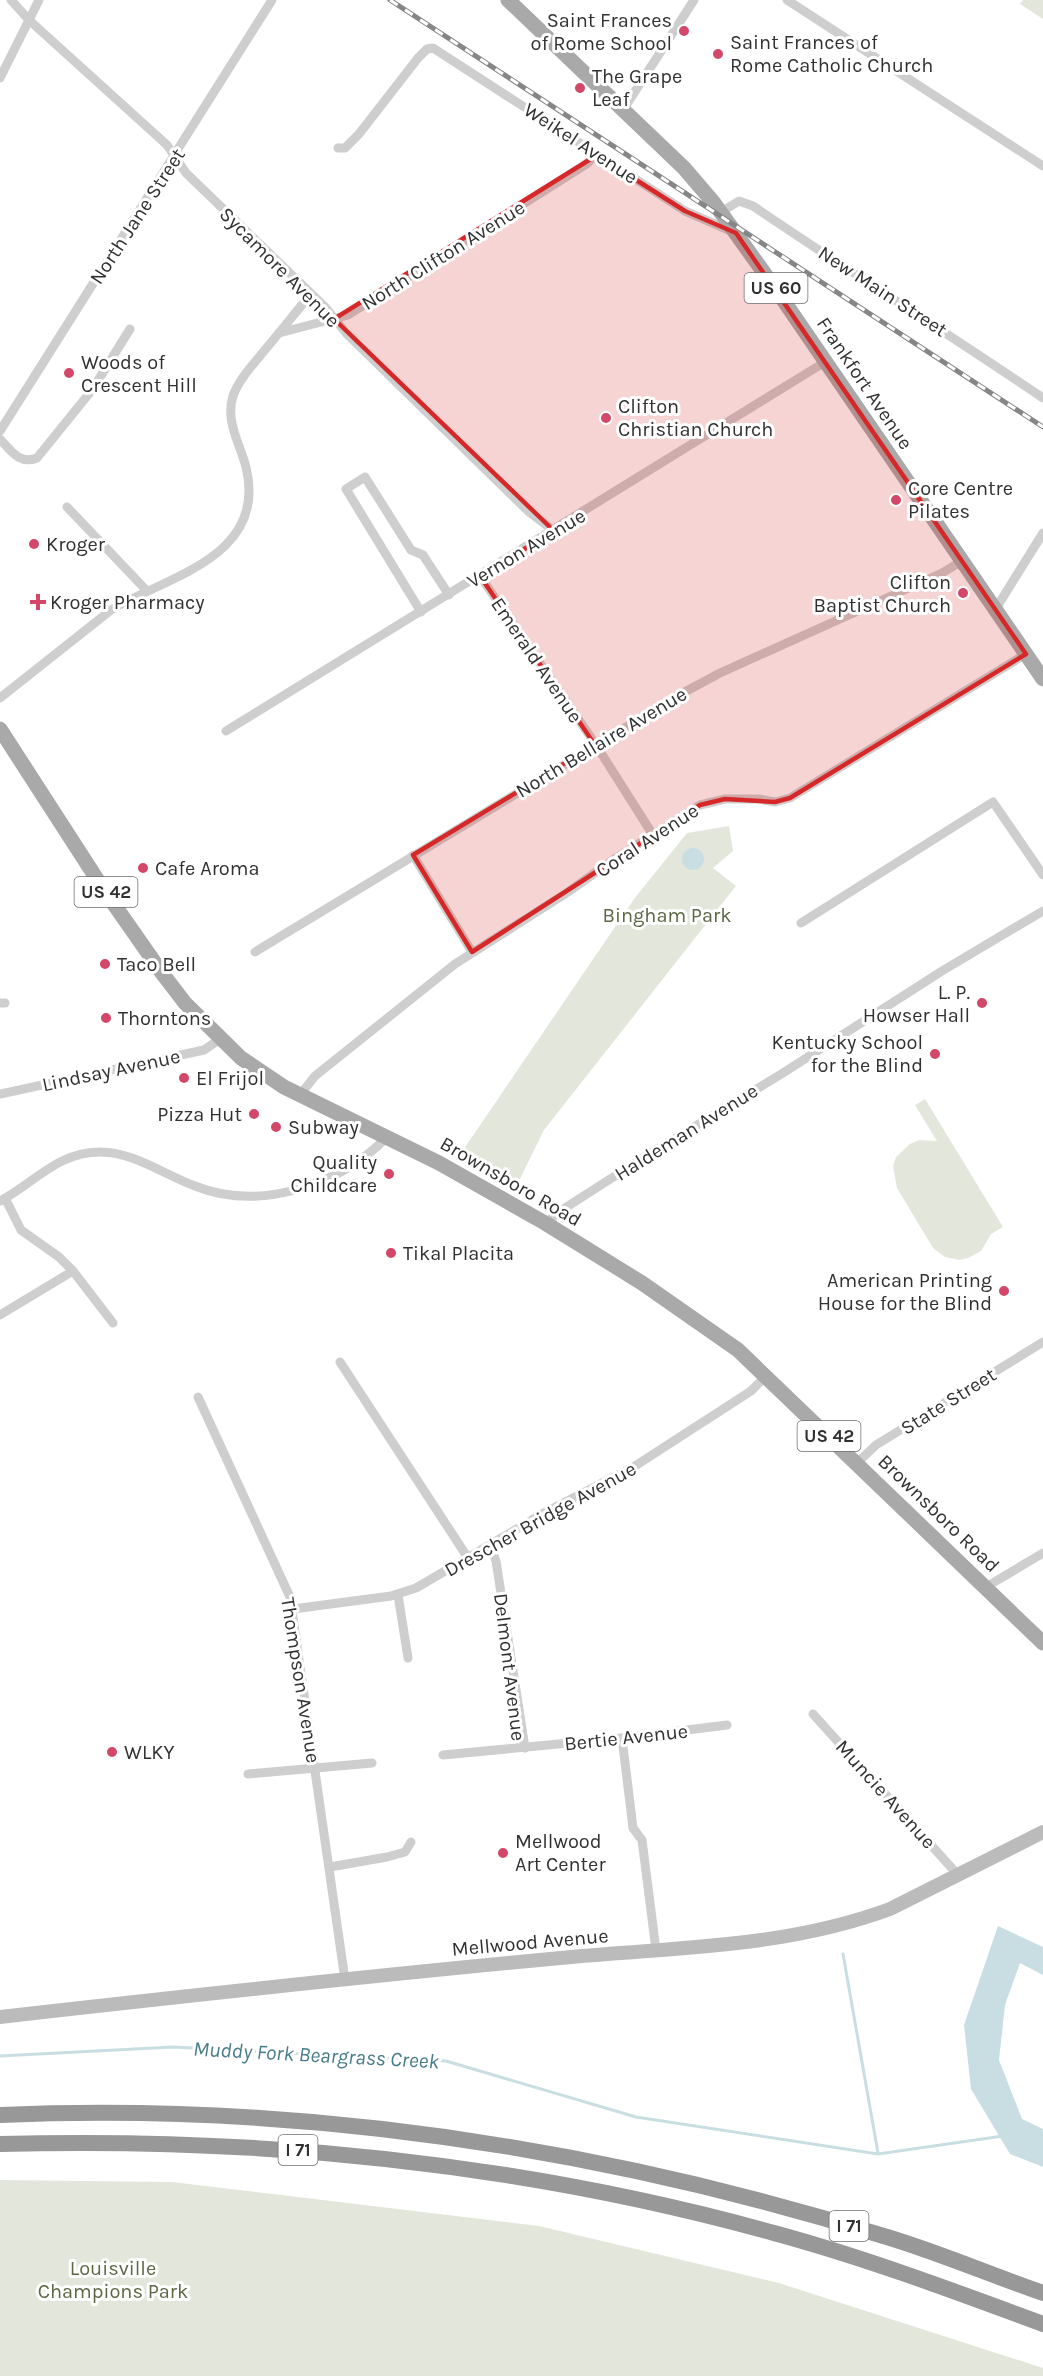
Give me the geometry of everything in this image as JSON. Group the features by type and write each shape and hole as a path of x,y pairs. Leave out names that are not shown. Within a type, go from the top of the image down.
{"highway":[{"name":"I 71","path":"0,2115 161,2114 297,2120 478,2141 654,2174 763,2201 888,2237 951,2258 1041,2293"},
{"name":"I 71","path":"0,2144 142,2142 326,2152 470,2169 594,2191 776,2233 859,2258 1040,2323"}],"main road":[{"name":"Frankfort Avenue","path":"508,0 692,177 721,212 1043,679"},
{"name":"Brownsboro Road","path":"0,729 162,973 185,1003 220,1039 266,1076 439,1163 545,1223 652,1290 738,1350 1043,1643"}],"street":[{"name":"Sycamore Avenue","path":"11,0 28,20 167,145 186,173 326,308 334,319 529,512 554,531"},
{"path":"0,78 39,0"},
{"name":"North Jane Street","path":"0,431 160,174 174,157 272,0"},
{"path":"623,110 694,0"},
{"path":"787,0 1043,166"},
{"name":"Weikel Avenue","path":"338,148 345,148 359,134 418,58 430,48 437,49 686,211 736,233"},
{"name":"North Clifton Avenue","path":"279,333 348,315 585,165 597,154"},
{"name":"New Main Street","path":"721,212 739,201 753,206 903,306 930,321 1043,398"},
{"path":"0,698 111,610 190,572 207,561 228,541 240,525 246,510 249,484 245,463 232,426 233,398 244,376 311,294"},
{"path":"0,439 21,459 30,461 37,458 92,390 130,329"},
{"name":"Vernon Avenue","path":"226,731 825,362"},
{"path":"421,612 346,489 365,477 411,550 423,555 449,595"},
{"path":"67,507 147,591"},
{"path":"995,610 1043,533"},
{"name":"North Bellaire Avenue","path":"255,952 596,745 720,673 932,577 962,561"},
{"name":"Emerald Avenue","path":"480,576 596,745 653,835"},
{"name":"Coral Avenue","path":"300,1095 315,1076 472,952 708,801 725,799 779,805 1026,654"},
{"path":"801,923 993,802 1043,875"},
{"path":"413,855 472,952"},
{"name":"Haldeman Avenue","path":"545,1223 637,1162 783,1073 942,971 1043,911"},
{"name":"Lindsay Avenue","path":"0,1094 204,1050 220,1039"},
{"path":"113,1323 73,1270 21,1230 3,1199 42,1171 59,1162 101,1152 122,1155 213,1192 230,1195 274,1194 301,1189 321,1182 369,1154 387,1137"},
{"path":"0,1315 73,1270"},
{"name":"State Street","path":"857,1463 876,1445 1043,1342"},
{"path":"340,1362 468,1558"},
{"name":"Drescher Bridge Avenue","path":"293,1609 398,1595 416,1588 544,1513 635,1466 751,1391 766,1376"},
{"name":"Thompson Avenue","path":"198,1397 290,1597 345,1980"},
{"name":"Delmont Avenue","path":"443,1755 525,1748 496,1561 490,1545"},
{"path":"986,1587 1043,1553"},
{"path":"398,1595 408,1658"},
{"name":"Muncie Avenue","path":"813,1714 958,1875"},
{"name":"Bertie Avenue","path":"525,1748 727,1725"},
{"path":"622,1738 633,1828 642,1840 656,1950"},
{"path":"248,1774 372,1763"},
{"name":"Mellwood Avenue","path":"0,2016 781,1938 820,1930 890,1909 1043,1832"},
{"path":"330,1867 405,1852 411,1842"}],"highlighted area":[{"path":"597,155 685,211 736,233 1026,654 790,798 775,802 725,799 700,805 472,952 413,855 595,745 480,576 554,531 334,319"}],"green space":[{"path":"1023,0 1043,0 1043,19 1020,4"},
{"name":"Bingham Park","path":"729,826 733,851 713,868 736,886 544,1130 514,1191 457,1159 634,899 687,833"},
{"path":"925,1099 1003,1227 991,1234 981,1251 960,1260 945,1257 933,1248 897,1188 893,1166 896,1157 910,1144 919,1140 937,1141 915,1105"},
{"name":"Louisville Champions Park","path":"0,2180 172,2182 539,2226 779,2283 1043,2368 1043,2376 0,2376"}],"shaded area":[{"path":"693,848 701,851 704,859 701,867 693,870 685,867 682,859 685,851"},
{"path":"998,1926 1043,1947 1043,1975 1020,1963 1005,2005 999,2060 1022,2119 1043,2129 1043,2167 1010,2154 971,2089 964,2025"}],"waterway":[{"path":"843,1954 878,2153"},
{"name":"Muddy Fork Beargrass Creek","path":"0,2056 173,2047 446,2061 636,2117 878,2154 1003,2136"}],"railway":[{"path":"390,0 1043,427"}],"place":[{"name":"Saint Frances of Rome School","path":"684,31"},
{"name":"Saint Frances of Rome Catholic Church","path":"718,54"},
{"name":"The Grape Leaf","path":"580,88"},
{"name":"Woods of Crescent Hill","path":"69,373"},
{"name":"Clifton Christian Church","path":"606,418"},
{"name":"Core Centre Pilates","path":"896,500"},
{"name":"Kroger","path":"34,544"},
{"name":"Clifton Baptist Church","path":"963,593"},
{"name":"Kroger Pharmacy","path":"38,602"},
{"name":"Cafe Aroma","path":"143,868"},
{"name":"Taco Bell","path":"105,964"},
{"name":"L. P. Howser Hall","path":"982,1003"},
{"name":"Thorntons","path":"106,1018"},
{"name":"Kentucky School for the Blind","path":"935,1054"},
{"name":"El Frijol","path":"184,1078"},
{"name":"Pizza Hut","path":"254,1114"},
{"name":"Subway","path":"276,1127"},
{"name":"Quality Childcare","path":"389,1174"},
{"name":"Tikal Placita","path":"391,1253"},
{"name":"American Printing House for the Blind","path":"1004,1291"},
{"name":"WLKY","path":"112,1752"},
{"name":"Mellwood Art Center","path":"503,1853"}]}
